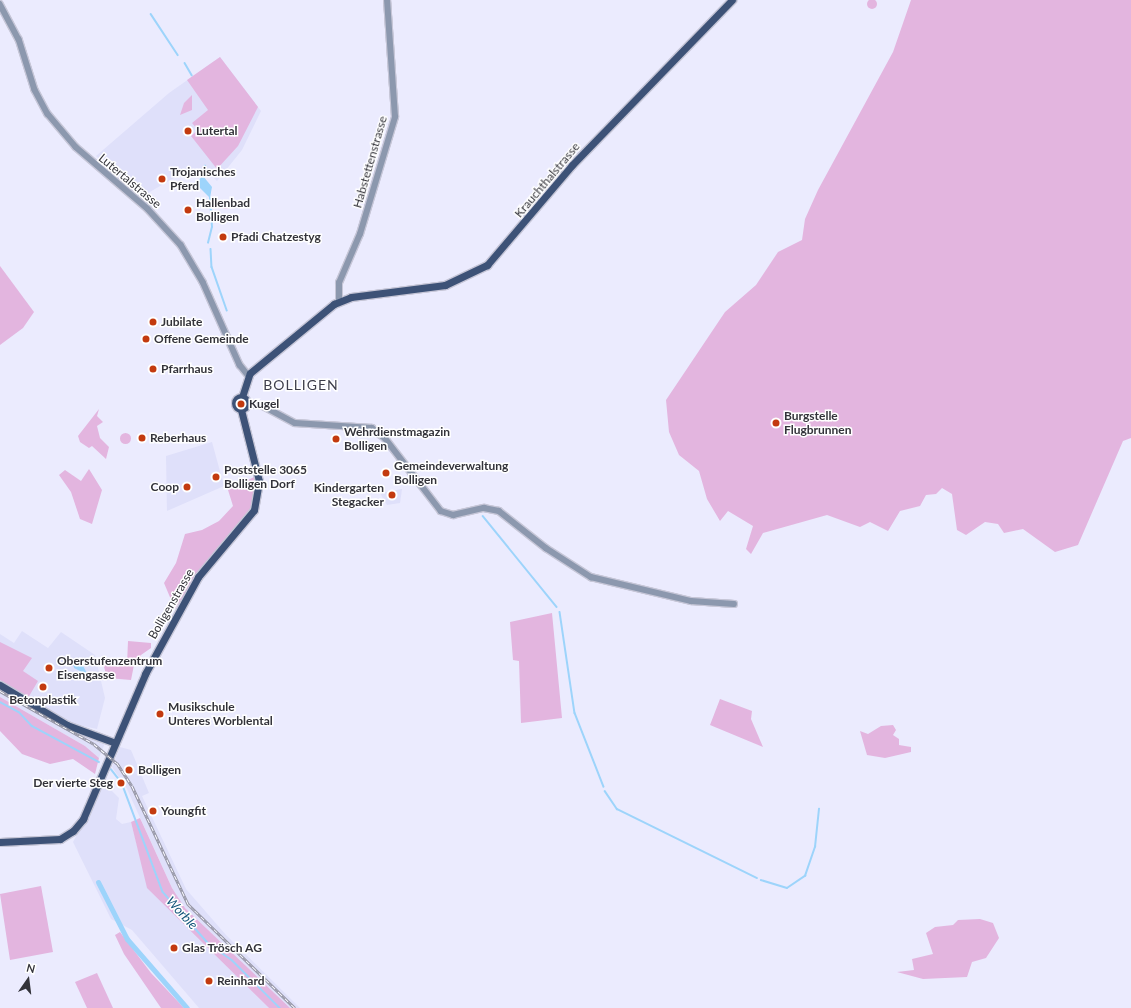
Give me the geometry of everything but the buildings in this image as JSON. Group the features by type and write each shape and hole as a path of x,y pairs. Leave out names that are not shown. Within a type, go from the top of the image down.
{"main road":[{"name":"Krauchthalstrasse","path":"340,301 435,287 465,278 487,265 572,165 732,0"},
{"path":"241,410 247,403 242,397 248,375 301,328 340,301"},
{"name":"Bolligenstrasse","path":"0,842 50,840 73,831 91,800 113,742 145,674 198,576 254,510 259,481 241,410 234,404 242,397"},
{"path":"0,685 67,725 113,742"}],"street":[{"name":"Habstettenstrasse","path":"340,301 339,282 360,234 395,117 387,0"},
{"name":"Lutertalstrasse","path":"0,4 19,39 35,90 48,114 85,156 148,208 181,245 203,282 240,365 248,375"},
{"path":"247,403 263,406 295,424 372,428 385,438 438,509 456,515 481,509 502,512 546,548 591,577 690,601 734,604"}],"shaded area":[{"path":"870,-1 874,-1 876,0 876,8 870,9 867,6 867,2"},
{"path":"911,0 1131,0 1131,438 1123,441 1078,545 1055,552 1023,529 1004,533 998,524 985,522 966,535 957,530 952,494 942,488 936,494 926,495 920,506 900,511 888,531 870,522 860,527 827,515 763,533 751,554 746,549 753,526 728,511 720,521 707,499 699,471 679,455 669,432 666,400 725,312 756,285 778,252 802,240 805,219 818,190 893,52"},
{"name":"Lutertal","path":"220,57 261,111 242,150 217,181 204,169 184,172 143,196 96,156 169,93"},
{"path":"220,57 258,107 238,146 217,169 191,136 198,130 192,123 208,110 187,80"},
{"path":"192,95 192,110 180,115 184,103"},
{"path":"225,199 230,204 225,209 220,204"},
{"path":"0,266 34,312 23,328 0,345"},
{"path":"99,409 97,416 103,422 97,426 100,438 109,447 106,459 92,446 89,448 80,442 78,436"},
{"path":"123,433 127,433 129,434 129,442 123,443 120,440 120,436"},
{"path":"212,442 224,486 167,511 166,456"},
{"path":"89,469 102,490 92,524 80,519 71,492 59,475 65,470 81,481"},
{"path":"256,476 251,511 200,570 175,609 164,583 176,563 185,534 202,530 219,521 233,506 228,490"},
{"path":"402,489 400,503 387,505 380,493"},
{"path":"552,613 562,718 521,723 519,661 513,660 510,622"},
{"name":"Oberstufenzentrum Eisengasse","path":"22,631 48,648 61,632 95,655 105,698 97,729 73,724 0,681 0,634 14,643"},
{"path":"128,641 151,643 151,648 141,655 139,665 134,665 131,680 107,678 103,663 127,664"},
{"path":"0,642 32,658 23,671 38,681 28,698 0,680"},
{"path":"0,688 52,720 105,743 99,758 85,746 0,697"},
{"path":"0,697 85,746 99,758 95,774 73,759 50,764 22,754 0,731"},
{"path":"720,699 752,711 751,719 763,747 710,725"},
{"path":"893,725 896,730 893,735 899,739 899,745 911,747 911,752 885,758 867,755 860,731 868,734 881,726"},
{"path":"120,747 131,750 149,793 142,796 186,889 226,935 300,1008 290,1008 185,908 172,888 127,789 112,767"},
{"path":"104,783 119,798 116,819 122,824 131,822 148,888 269,1008 199,1008 132,930 111,919 73,842"},
{"path":"140,818 172,888 185,908 290,1008 269,1008 147,888 131,822"},
{"path":"41,886 53,952 10,960 0,894"},
{"path":"980,919 993,923 999,938 986,958 972,962 967,977 923,979 897,972 914,970 912,959 933,954 926,933 935,927 953,925 958,920"},
{"path":"120,932 151,973 184,1008 161,1008 124,954 115,935"},
{"path":"97,973 113,1008 87,1008 75,982"}],"water":[{"path":"203,176 212,187 210,198 195,183"},
{"path":"73,664 82,664 88,675 74,668"}],"waterway":[{"path":"151,14 178,55"},
{"path":"185,63 192,75"},
{"path":"203,176 205,166"},
{"path":"208,243 212,227 210,198"},
{"path":"211,249 212,267 227,310"},
{"path":"483,516 557,607"},
{"path":"560,612 575,713 604,787"},
{"name":"Worble","path":"0,702 19,712 32,726 99,762"},
{"name":"Worble","path":"111,769 122,783 163,892 209,944 232,960 280,1008"},
{"path":"605,791 617,809 757,878"},
{"path":"761,880 787,888 805,876 815,847 819,809"},
{"path":"98,882 127,939 187,1008"}],"railway":[{"path":"0,691 94,744 117,763 132,786 188,904 295,1008"}],"place":[{"name":"Lutertal","path":"188,131"},
{"name":"Trojanisches Pferd","path":"162,179"},
{"name":"Hallenbad Bolligen","path":"188,210"},
{"name":"Pfadi Chatzestyg","path":"223,237"},
{"name":"Jubilate","path":"153,322"},
{"name":"Offene Gemeinde","path":"146,339"},
{"name":"Pfarrhaus","path":"153,369"},
{"name":"Kugel","path":"241,404"},
{"name":"Burgstelle Flugbrunnen","path":"776,423"},
{"name":"Reberhaus","path":"142,438"},
{"name":"Wehrdienstmagazin Bolligen","path":"336,439"},
{"name":"Gemeindeverwaltung Bolligen","path":"386,473"},
{"name":"Poststelle 3065 Bolligen Dorf","path":"216,477"},
{"name":"Coop","path":"187,487"},
{"name":"Kindergarten Stegacker","path":"392,495"},
{"name":"Oberstufenzentrum Eisengasse","path":"49,668"},
{"name":"Betonplastik","path":"43,687"},
{"name":"Musikschule Unteres Worblental","path":"160,714"},
{"name":"Bolligen","path":"129,770"},
{"name":"Der vierte Steg","path":"121,783"},
{"name":"Youngfit","path":"153,811"},
{"name":"Glas Trösch AG","path":"174,948"},
{"name":"Reinhard","path":"209,981"}],"district":[{"name":"BOLLIGEN","path":"301,385"}]}
